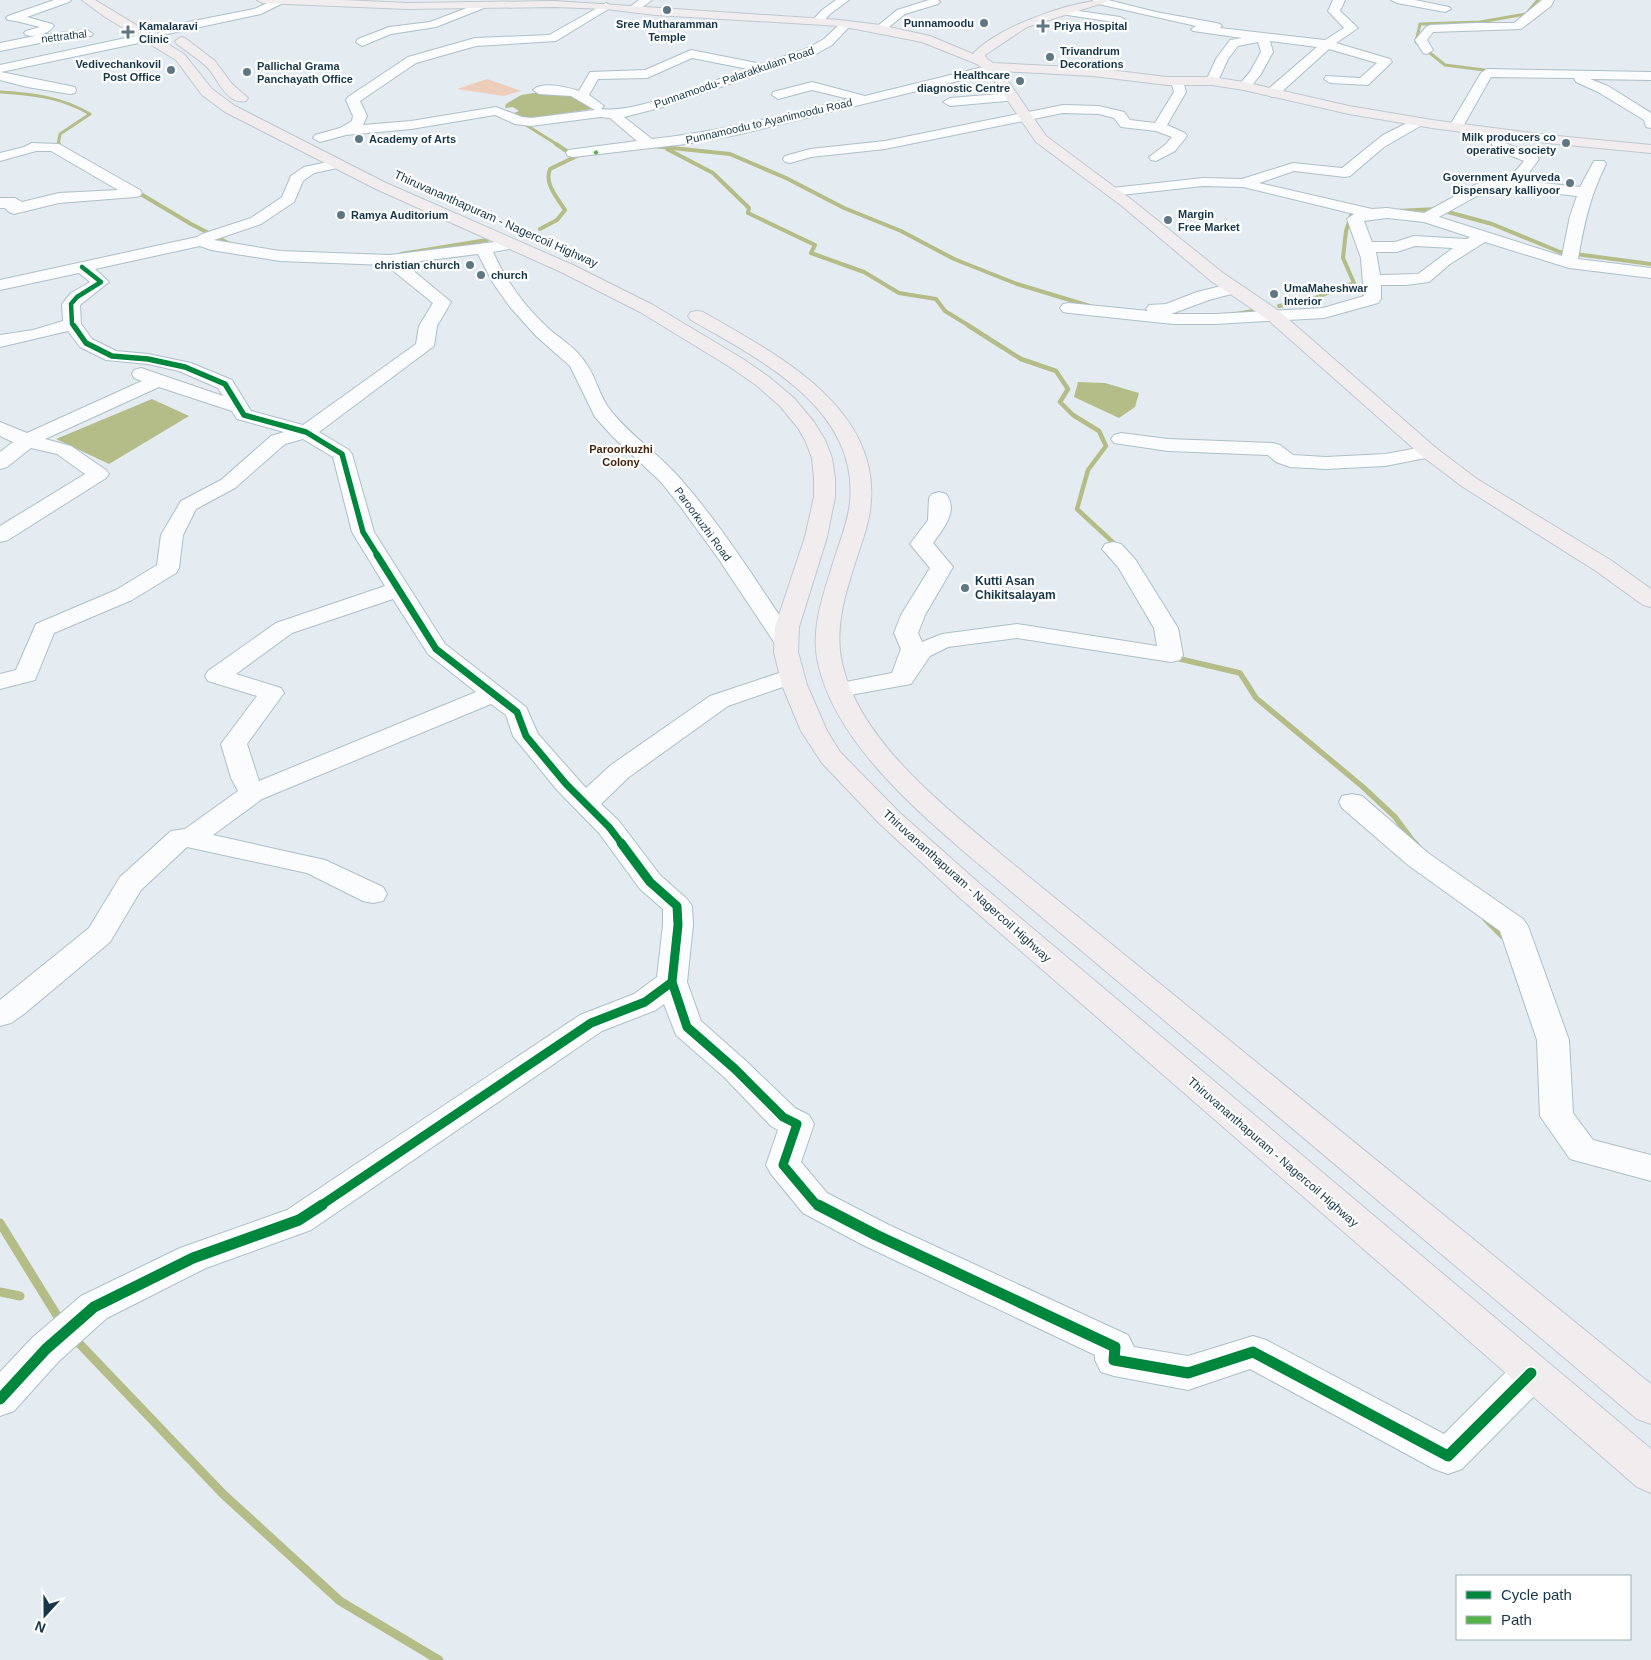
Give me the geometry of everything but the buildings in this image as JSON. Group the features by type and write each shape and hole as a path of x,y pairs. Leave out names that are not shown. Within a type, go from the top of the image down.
{"main road":[{"name":"Thiruvananthapuram - Nagercoil Highway","path":"88,0 204,57 227,87 250,104"},
{"path":"263,0 460,3 480,6 606,6 655,12 846,24 926,39 987,66 1093,72 1177,82 1212,81 1244,86 1349,110 1417,122 1651,149"},
{"path":"1100,1 1023,25 978,54 1012,96 1041,139 1112,192 1233,288 1273,315 1429,452 1470,483 1604,566 1651,600"},
{"name":"Thiruvananthapuram - Nagercoil Highway","path":"138,25 180,57 207,92 230,109 401,196 515,244 615,290 703,341 756,376 791,407 804,422 816,441 821,456 825,492 816,534 787,626 786,643 791,676 811,726 827,751 902,831 1651,1474"},
{"name":"Thiruvananthapuram - Nagercoil Highway","path":"315,136 447,200 582,256 655,293 722,331 784,371 821,400 848,434 855,453 862,494 858,515 829,615 826,644 830,665 839,690 856,724 883,758 941,817 1279,1100 1651,1406"}],"street":[{"path":"0,19 16,17 65,0"},
{"path":"633,9 646,0"},
{"path":"817,22 826,12 843,0"},
{"path":"880,29 901,12 938,3 922,0"},
{"path":"1272,93 1326,44 1352,28 1334,11 1340,0"},
{"path":"1397,0 1445,9"},
{"path":"1427,50 1421,40 1430,29 1476,26 1517,27 1547,4 1548,0"},
{"path":"0,69 138,25 257,12 282,1"},
{"path":"1100,1 1192,22 1287,34"},
{"path":"22,4 48,5"},
{"path":"362,42 389,31 432,25 480,6"},
{"path":"345,131 358,123 360,116 353,100 412,60 475,42 552,38 606,6"},
{"path":"1065,12 1155,27"},
{"path":"0,39 44,30 48,26 16,17"},
{"name":"Punnamoodu- Palarakkulam Road","path":"612,114 658,104 812,51 828,42 846,24"},
{"path":"1198,29 1326,44 1386,62 1363,82 1330,79"},
{"name":"nettrathal","path":"0,46 40,39 95,33"},
{"path":"1212,81 1222,59 1234,43 1263,37"},
{"path":"1244,86 1255,74 1267,52 1263,37"},
{"path":"584,94 594,74 647,74 691,54 763,68"},
{"name":"Punnamoodu to Ayanimoodu Road","path":"573,153 686,140 736,130 864,100 987,66"},
{"path":"1456,127 1487,73 1651,76"},
{"path":"1572,75 1613,94 1650,118 1651,124"},
{"path":"0,76 27,83 70,90"},
{"path":"564,77 545,89 584,94 603,92"},
{"path":"1159,127 1180,92 1177,82"},
{"path":"778,95 812,86 864,100"},
{"path":"1613,94 1632,93"},
{"path":"584,94 602,110 612,114 649,144"},
{"path":"950,102 1012,96"},
{"path":"790,159 810,153 843,154 908,143 1063,109 1099,110 1119,115 1126,124 1159,127 1180,136 1170,148 1156,156"},
{"path":"315,136 345,131 411,125 496,111 531,122 612,114"},
{"path":"1243,183 1293,167 1345,173 1361,157 1383,141 1417,122"},
{"path":"721,124 736,130"},
{"path":"1500,133 1497,141 1500,146 1532,158 1513,184"},
{"path":"0,157 29,150 32,147 54,147 135,193 59,198 14,209 11,205 15,203 0,203"},
{"path":"0,285 210,237 256,222 289,199 296,179 310,170 338,164"},
{"path":"1571,256 1578,216 1585,192 1599,164"},
{"path":"1112,192 1203,182 1243,183 1371,214"},
{"path":"1069,308 1173,319 1215,319 1324,313 1372,299 1373,280 1367,247 1355,220 1371,214 1436,213 1491,182 1585,192"},
{"path":"1436,213 1476,240"},
{"path":"210,237 211,245 280,256 390,260 515,244"},
{"path":"1373,280 1423,278 1476,240"},
{"path":"1367,247 1397,247 1414,242 1476,240 1571,256 1651,273"},
{"name":"Paroorkuzhi Road","path":"484,249 490,266 499,277 506,292 541,331 576,363 602,412 676,485 714,536 758,602 773,629 786,643"},
{"path":"0,682 26,675 44,629 94,609 151,582 168,568 172,535 188,505 228,484 278,440 306,432 426,346 428,326 442,302 390,260"},
{"path":"32,278 35,285 59,298 77,298 101,282 82,267"},
{"path":"1102,306 1120,309 1168,308 1233,288"},
{"path":"59,298 72,324 86,343 112,356 148,359 185,367 224,384 244,414 306,432 342,454 363,532 436,649 517,712 526,736 566,784 609,827 650,882 677,906 678,925 672,982 687,1027 735,1068 783,1116 797,1124 784,1165 815,1203 876,1235 1016,1299 1114,1347 1114,1360 1188,1373 1252,1352 1448,1456 1531,1372"},
{"path":"0,342 4,339 35,335 72,324"},
{"path":"112,356 110,362 240,407"},
{"path":"0,463 11,452 44,430 118,400 158,380"},
{"path":"0,428 27,441 64,450 99,474 0,535"},
{"path":"1120,439 1168,445 1273,449 1283,458 1303,462 1385,460 1429,452"},
{"path":"902,679 913,649 906,633 913,615 942,567 921,544 939,520 939,498"},
{"path":"839,690 902,679 922,651 942,641 1017,631 1171,655 1166,628 1127,564 1113,549"},
{"path":"253,793 244,778 234,744 272,693 217,676 284,628 399,589"},
{"path":"586,803 620,771 719,701 791,676"},
{"path":"191,838 253,793 494,694"},
{"path":"1352,802 1418,859 1512,926 1553,1040 1557,1116 1582,1150 1651,1168"},
{"path":"0,1015 14,1006 100,935 130,884 181,837 315,866 373,894"},
{"path":"0,1399 51,1345 94,1307 193,1258 298,1220 592,1023 645,1002 672,982"}],"shaded area":[{"path":"487,79 521,91 504,96 457,89"},
{"path":"534,93 569,95 592,109 527,119 514,113 519,111 513,107 505,108 506,104 521,95"},
{"path":"1078,382 1105,383 1139,393 1135,407 1119,418 1074,397"},
{"path":"152,399 189,416 109,464 56,439"}],"waterway":[{"path":"1492,71 1445,65 1416,42 1420,24 1480,22 1526,14 1538,0"},
{"path":"0,92 46,97 79,108 90,114 60,134 58,145"},
{"path":"526,125 558,145"},
{"path":"59,144 58,149 61,151"},
{"path":"556,144 568,152 575,151"},
{"path":"653,146 730,154 786,178 844,208 901,231 954,259 1017,284 1093,307"},
{"path":"667,149 713,173 749,208 748,213 815,245 811,253 864,272 899,293 936,299 945,311 971,327"},
{"path":"540,229 557,220 565,210 550,185 550,169 581,154"},
{"path":"134,190 191,224 232,245"},
{"path":"1396,211 1437,209 1492,224 1560,252 1651,264"},
{"path":"1279,306 1307,301 1354,283 1343,258 1346,231 1352,213 1359,213"},
{"path":"401,254 487,240"},
{"path":"1235,314 1259,310"},
{"path":"969,326 1021,359 1056,371 1068,389 1060,402 1073,415 1099,431 1106,446 1088,470 1077,509 1118,547"},
{"path":"1175,655 1176,658 1240,673 1256,698 1363,787 1395,817 1415,844"},
{"path":"1486,919 1503,936"},
{"path":"0,1223 61,1322"},
{"path":"0,1292 20,1296"},
{"path":"74,1338 223,1494 340,1601 439,1660"}],"cycle path":[{"path":"82,267 101,282 77,297 71,304 72,324 86,343 112,356 148,359 185,367 225,384 244,415 306,432 342,454 363,532 436,649 517,712 526,736 566,784 609,827 650,882 677,906 678,925 672,982 687,1027 735,1069 783,1117 797,1124 783,1165 815,1203 876,1235 1115,1347 1114,1360 1188,1373 1253,1352 1448,1456 1531,1373"},
{"path":"0,1399 46,1349 94,1307 193,1258 299,1220 591,1023 645,1002 672,982"}],"place":[{"name":"Sree Mutharamman Temple","path":"667,10"},
{"name":"Punnamoodu","path":"984,23"},
{"name":"Priya Hospital","path":"1043,26"},
{"name":"Kamalaravi Clinic","path":"128,32"},
{"name":"Trivandrum Decorations","path":"1050,57"},
{"name":"Vedivechankovil Post Office","path":"171,70"},
{"name":"Pallichal Grama Panchayath Office","path":"247,72"},
{"name":"Healthcare diagnostic Centre","path":"1020,81"},
{"name":"Academy of Arts","path":"359,139"},
{"name":"Milk producers co operative society","path":"1566,143"},
{"name":"Government Ayurveda Dispensary kalliyoor","path":"1570,183"},
{"name":"Ramya Auditorium","path":"341,215"},
{"name":"Margin Free Market","path":"1168,220"},
{"name":"christian church","path":"470,265"},
{"name":"church","path":"481,275"},
{"name":"UmaMaheshwar Interior","path":"1274,294"},
{"name":"Kutti Asan Chikitsalayam","path":"965,588"}],"district":[{"name":"Paroorkuzhi Colony","path":"621,455"}]}
